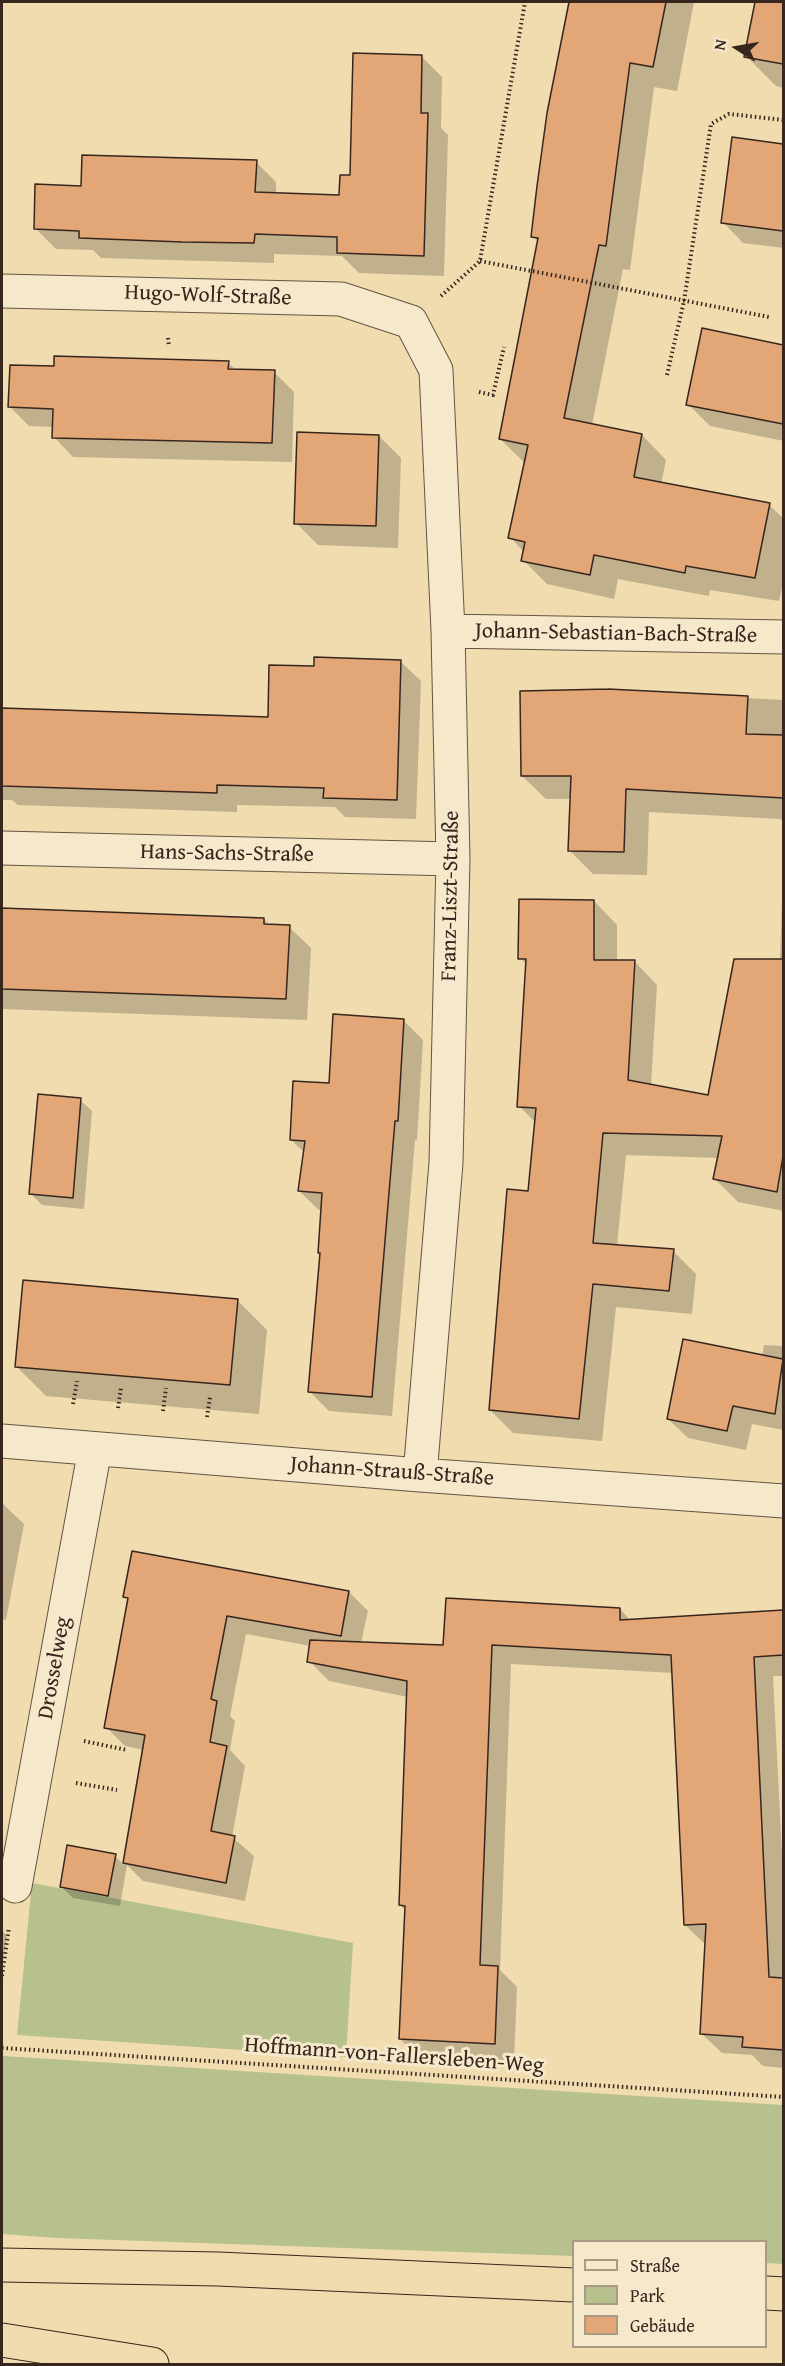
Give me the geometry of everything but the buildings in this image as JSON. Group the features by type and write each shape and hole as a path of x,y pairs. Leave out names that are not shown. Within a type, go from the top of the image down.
{"highway":[{"path":"2,2265 218,2269 572,2285"},
{"path":"767,2293 783,2294"},
{"path":"2,2340 152,2364"}],"street":[{"name":"Hugo-Wolf-Straße","path":"2,291 341,299 411,322"},
{"name":"Franz-Liszt-Straße","path":"411,322 436,370 448,631 453,859 446,1163 420,1475"},
{"name":"Johann-Sebastian-Bach-Straße","path":"448,631 783,637"},
{"name":"Hans-Sachs-Straße","path":"2,848 453,859"},
{"name":"Johann-Strauß-Straße","path":"2,1441 420,1475 783,1501"},
{"name":"Drosselweg","path":"15,1886 95,1449"}],"path":[{"path":"411,322 480,261 525,2"},
{"path":"667,375 684,301 711,124 729,114 783,120"},
{"path":"480,261 769,317"},
{"path":"2,1976 15,1886"},
{"name":"Hoffmann-von-Fallersleben-Weg","path":"2,2048 783,2097"}],"green space":[{"path":"32,1883 353,1943 346,2057 17,2035"},
{"path":"2,2056 783,2105 783,2264 767,2263 767,2240 572,2240 572,2256 58,2238 2,2234"}]}
